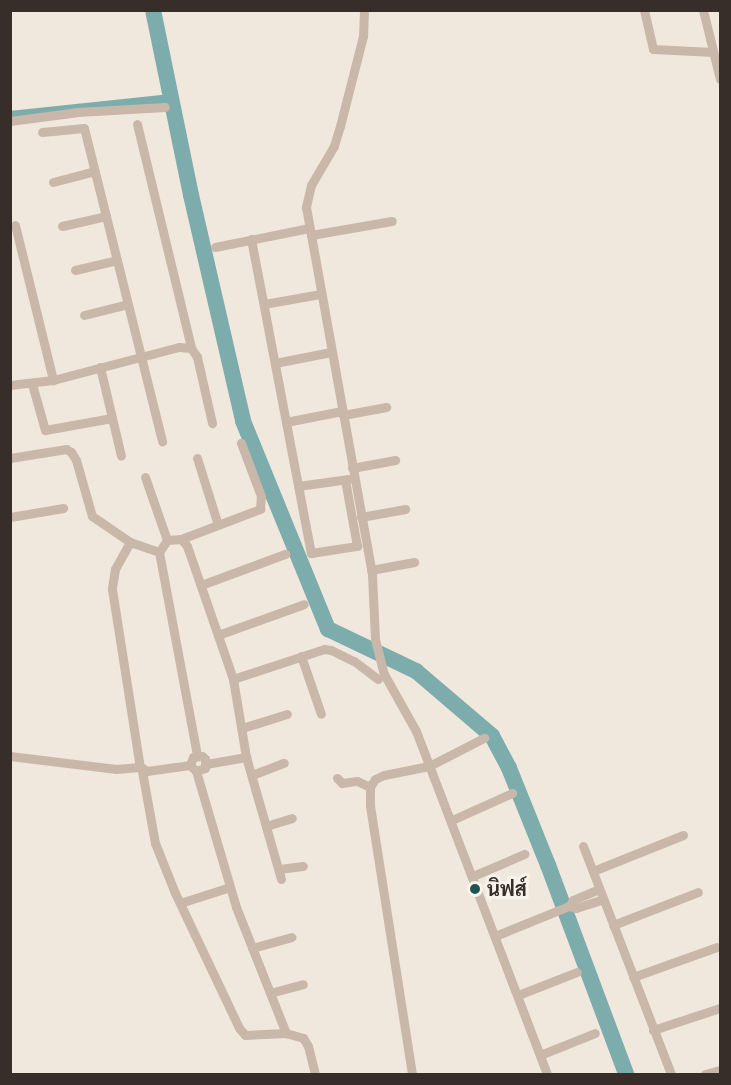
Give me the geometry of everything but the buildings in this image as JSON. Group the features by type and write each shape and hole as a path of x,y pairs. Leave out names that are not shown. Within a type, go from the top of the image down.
{"street":[{"path":"251,238 311,553 315,555 357,546 350,479 352,468 310,232 306,195 337,136 363,36 364,10"},
{"path":"644,10 653,49 713,52"},
{"path":"703,10 720,79"},
{"path":"10,121 78,112 165,107"},
{"path":"137,124 191,348 197,357 212,423"},
{"path":"42,132 84,128 162,441"},
{"path":"53,182 95,171"},
{"path":"62,226 106,216"},
{"path":"215,247 251,238 392,220"},
{"path":"15,225 53,380"},
{"path":"75,270 117,260"},
{"path":"264,304 321,294"},
{"path":"84,315 128,304"},
{"path":"10,385 53,380 141,355 179,347 191,348"},
{"path":"275,363 331,352"},
{"path":"100,367 121,456"},
{"path":"32,384 45,430 112,418"},
{"path":"286,422 386,407"},
{"path":"167,540 181,539 261,509 261,496 241,443"},
{"path":"10,458 66,449 75,456 92,516 130,542 159,552"},
{"path":"197,458 218,525"},
{"path":"352,468 395,460"},
{"path":"145,477 167,540"},
{"path":"298,486 350,479"},
{"path":"350,479 361,517 371,570 375,639 381,676 404,707 452,820 547,1074"},
{"path":"10,517 63,508"},
{"path":"361,517 405,509"},
{"path":"181,539 187,546 233,679 246,757 281,879"},
{"path":"167,540 159,552 197,755"},
{"path":"130,542 115,569 112,589 155,843 180,903 239,1028 245,1035 286,1033 303,1038 315,1074"},
{"path":"201,585 285,554"},
{"path":"371,570 414,562"},
{"path":"218,636 304,604"},
{"path":"233,679 301,656 331,650 381,676"},
{"path":"301,656 321,714"},
{"path":"242,728 287,714"},
{"path":"412,1074 370,805 370,787 375,779 384,775 429,766 484,738"},
{"path":"197,755 202,756 206,764"},
{"path":"197,755 193,757 193,768 230,887 286,1033"},
{"path":"10,756 116,770 205,768 206,764 246,757"},
{"path":"252,775 284,762"},
{"path":"337,778 342,783 357,781 370,787"},
{"path":"452,820 512,793"},
{"path":"266,826 292,818"},
{"path":"593,871 683,835"},
{"path":"583,846 671,1074"},
{"path":"473,876 524,854"},
{"path":"279,869 303,867"},
{"path":"180,903 230,887"},
{"path":"613,925 698,892"},
{"path":"495,936 568,906 573,900 601,894"},
{"path":"252,948 292,937"},
{"path":"633,977 717,947"},
{"path":"518,995 577,972"},
{"path":"270,993 303,984"},
{"path":"653,1030 720,1008"},
{"path":"540,1055 595,1033"},
{"path":"705,1074 720,1070"}],"waterway":[{"path":"153,10 191,195 243,421 328,629 416,671 492,736 509,768 548,865 626,1074"},
{"path":"10,116 171,99"}],"place":[{"name":"นิฟส์","path":"475,889"}]}
